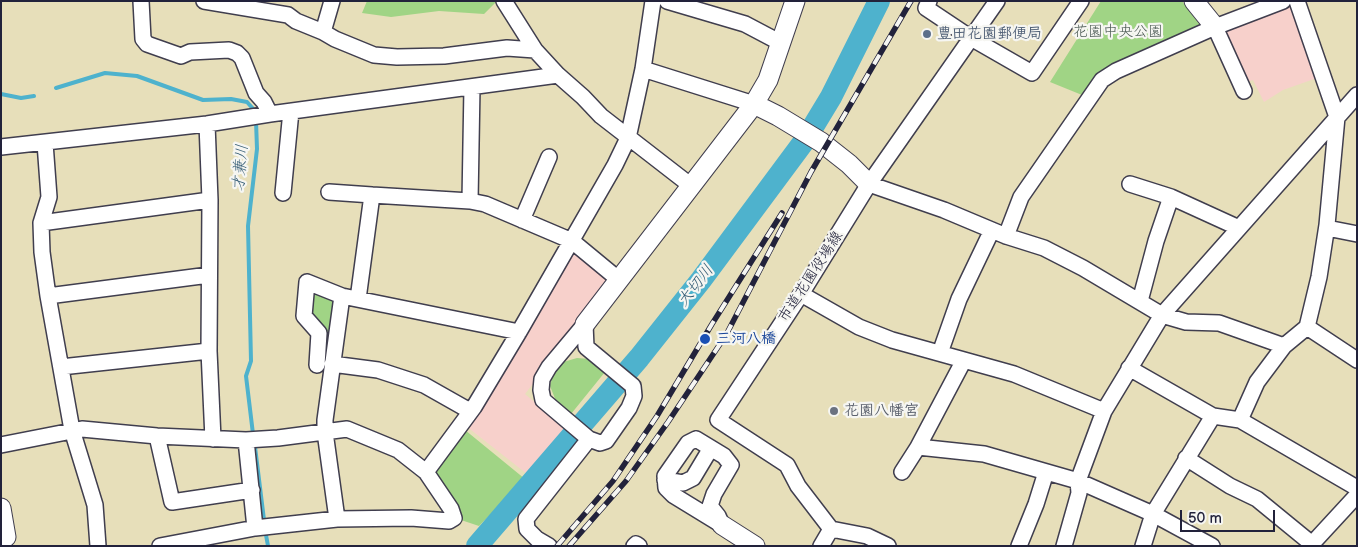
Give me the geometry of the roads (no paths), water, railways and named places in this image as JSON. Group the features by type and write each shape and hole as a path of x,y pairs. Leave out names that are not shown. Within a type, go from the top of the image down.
{"street":[{"path":"141,1 144,39 147,44 181,56 190,52 229,50 237,53 242,58 256,93 264,102 260,115"},
{"path":"204,1 281,7 296,21 358,50 374,55 397,57 444,56 507,48 535,50"},
{"path":"323,32 332,1"},
{"path":"504,1 535,50 558,75 584,97 601,116 690,185"},
{"path":"426,472 470,411 519,332 615,165 628,138 643,69 653,1"},
{"path":"667,1 745,24 781,43"},
{"path":"585,324 586,347 633,386 634,396 629,408 606,441 600,443 589,439 542,400 542,379 549,367 585,324 754,104 768,80 795,1"},
{"path":"929,1 926,8 971,38 1032,73 1082,1"},
{"name":"市道花園役場線","path":"830,529 798,486 787,465 718,420 801,294 869,184 997,1"},
{"path":"1194,1 1215,27 1244,91"},
{"path":"940,353 959,299 1020,197 1102,80 1116,71 1215,27 1283,1"},
{"path":"1240,420 1257,382 1284,346 1307,327 1319,277 1327,228 1337,117 1297,1"},
{"path":"643,69 754,104 822,142 849,164 869,184 1044,248 1083,268 1162,315 1186,322 1219,323 1284,346"},
{"path":"1,147 206,124 558,75"},
{"path":"470,201 472,87"},
{"path":"1064,546 1079,493 1078,481 1104,411 1162,315 1357,96"},
{"path":"283,193 291,111"},
{"path":"206,124 210,200 209,351 213,439"},
{"path":"45,142 49,197 41,223 42,252 72,430 95,505 98,546"},
{"path":"522,220 549,157"},
{"path":"1130,184 1171,197 1239,228"},
{"path":"329,192 470,201 485,204 572,242 618,279"},
{"path":"358,299 372,195"},
{"path":"1140,302 1156,241 1171,197"},
{"path":"41,223 210,200"},
{"path":"1327,228 1357,234"},
{"path":"48,296 209,274"},
{"path":"337,519 325,432 325,364 318,333 304,316 307,282 342,296 519,332"},
{"path":"801,294 859,327 892,340 1014,374 1104,411"},
{"path":"325,364 342,296"},
{"path":"1307,327 1357,360"},
{"path":"562,351 586,347"},
{"path":"61,367 209,351"},
{"path":"902,472 918,447 964,360"},
{"path":"325,364 378,370 416,382 442,394 470,411"},
{"path":"1129,368 1213,416 1240,420 1357,488"},
{"path":"1143,546 1153,514 1213,416"},
{"path":"1,445 82,429 157,436 246,440 347,429 398,450 426,472 452,509 454,518 449,521 411,518 337,519 255,528 160,546"},
{"path":"157,436 172,502 252,490"},
{"path":"549,546 537,539 527,529 526,519 589,439"},
{"path":"702,507 714,494 731,465 724,456 696,439 688,442 665,476 666,488 702,507 722,525 755,546"},
{"path":"246,440 255,528"},
{"path":"918,447 984,454 1078,481 1153,514 1212,546"},
{"path":"665,480 683,483 693,478 711,448"},
{"path":"1186,458 1230,486 1257,499 1311,545 1357,495"},
{"path":"1019,546 1036,504 1046,472"},
{"path":"1,508 6,537"},
{"path":"821,546 830,529 867,536 888,546"},
{"path":"634,546 636,544 639,546"}],"waterway":[{"name":"大切川","path":"477,546 639,358 701,280 805,140 831,97 879,1"},
{"name":"才兼川","path":"56,88 105,73 137,76 203,100 231,99 247,102 255,111"},
{"name":"才兼川","path":"1,94 21,98 34,96"},
{"name":"才兼川","path":"253,434 246,376 251,361 248,226 257,149 256,121"},
{"name":"才兼川","path":"255,447 264,520"},
{"name":"才兼川","path":"266,535 268,546"}],"railway":[{"path":"569,546 626,481 726,335 811,172 911,1"},
{"path":"557,546 613,481 657,416 782,213"}],"place":[{"name":"豊田花園郵便局","path":"927,34"},
{"name":"三河八橋","path":"705,339"},
{"name":"花園八幡宮","path":"834,411"}],"park label":[{"name":"花園中央公園","path":"1118,32"}]}
